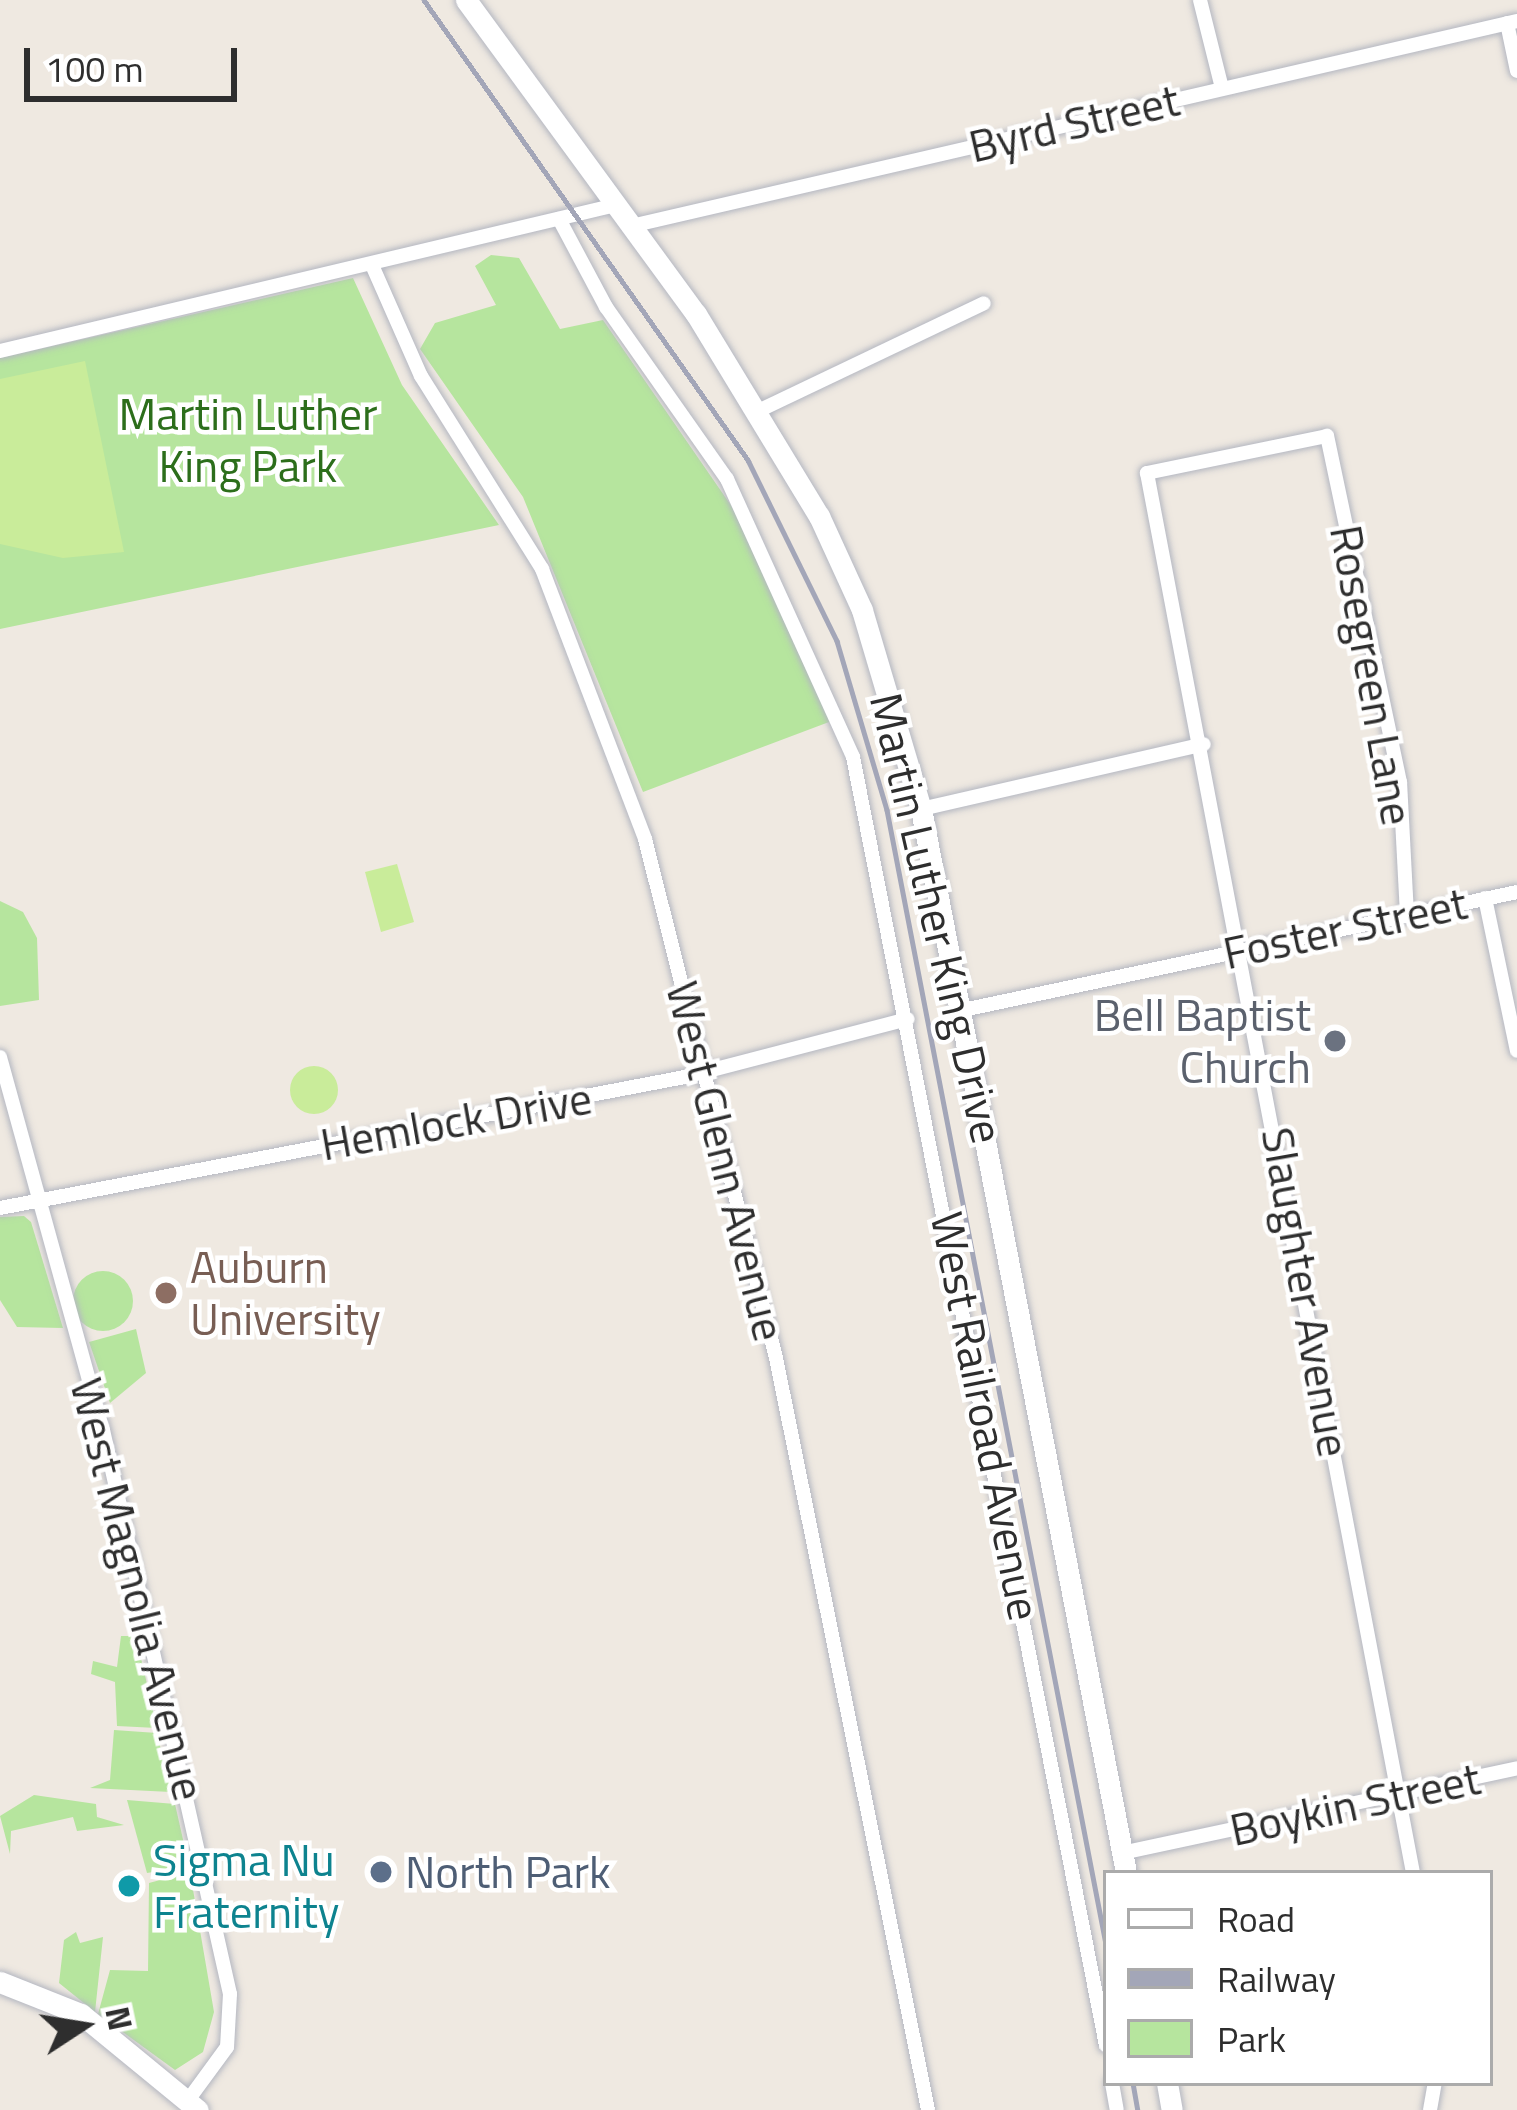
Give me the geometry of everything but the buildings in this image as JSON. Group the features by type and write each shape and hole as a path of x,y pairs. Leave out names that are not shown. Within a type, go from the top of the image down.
{"main road":[{"name":"Martin Luther King Drive","path":"466,0 631,226 758,411 862,610 921,809 1124,1863"},
{"path":"0,1982 81,2014 194,2104"}],"street":[{"path":"1200,0 1222,88"},
{"path":"1512,22 1517,71"},
{"name":"Byrd Street","path":"631,226 1512,22"},
{"path":"0,351 616,205"},
{"name":"West Railroad Avenue","path":"559,219 606,308 727,479 819,664 853,757 1103,2029"},
{"name":"West Glenn Avenue","path":"372,265 421,376 516,518 567,623 639,821 786,1403 928,2110"},
{"path":"758,411 984,303"},
{"name":"Slaughter Avenue","path":"1327,436 1147,473 1244,949 1412,1870"},
{"name":"Rosegreen Lane","path":"1327,436 1400,782 1407,915"},
{"path":"921,809 1204,744"},
{"name":"Foster Street","path":"963,1010 1517,892"},
{"path":"1485,898 1517,1051"},
{"name":"Hemlock Drive","path":"0,1208 704,1072 908,1019"},
{"name":"West Magnolia Avenue","path":"0,1058 103,1430 230,1994 227,2048 194,2104"},
{"name":"Boykin Street","path":"1124,1863 1517,1768"}],"green space":[{"path":"491,255 519,258 560,329 603,320 739,517 837,719 643,792 523,497 420,349 435,323 496,305 475,266"},
{"name":"Martin Luther King Park","path":"353,278 402,385 499,525 0,629 0,358"},
{"path":"85,361 124,552 63,558 0,544 0,379"},
{"path":"397,864 414,922 381,932 365,872"},
{"path":"0,901 23,912 37,938 39,1000 0,1006"},
{"path":"314,1066 331,1073 338,1090 331,1107 314,1114 297,1107 290,1090 297,1073"},
{"path":"24,1216 31,1222 63,1328 17,1327 0,1300 0,1217"},
{"path":"103,1271 124,1280 133,1301 124,1322 103,1331 82,1322 73,1301 82,1280"},
{"path":"136,1329 146,1373 110,1403 89,1342"},
{"path":"121,1636 136,1636 157,1728 117,1726 115,1682 91,1674 93,1661 117,1667"},
{"path":"114,1730 157,1733 171,1792 90,1788 110,1780"},
{"path":"34,1795 96,1804 97,1817 124,1825 77,1831 73,1817 11,1831 10,1854 0,1816"},
{"path":"127,1800 175,1804 189,1866 147,1873"},
{"path":"190,1872 214,2012 203,2052 175,2070 98,2014 110,1970 148,1971 149,1883"},
{"path":"76,1932 80,1943 103,1937 95,2012 59,1983 64,1940"}],"railway":[{"path":"424,0 748,460 837,641 887,810 1103,1928"},
{"path":"1134,2086 1138,2110"}],"place":[{"name":"Bell Baptist Church","path":"1335,1041"},
{"name":"Auburn University","path":"166,1293"},
{"name":"North Park","path":"381,1872"},
{"name":"Sigma Nu Fraternity","path":"129,1886"}]}
